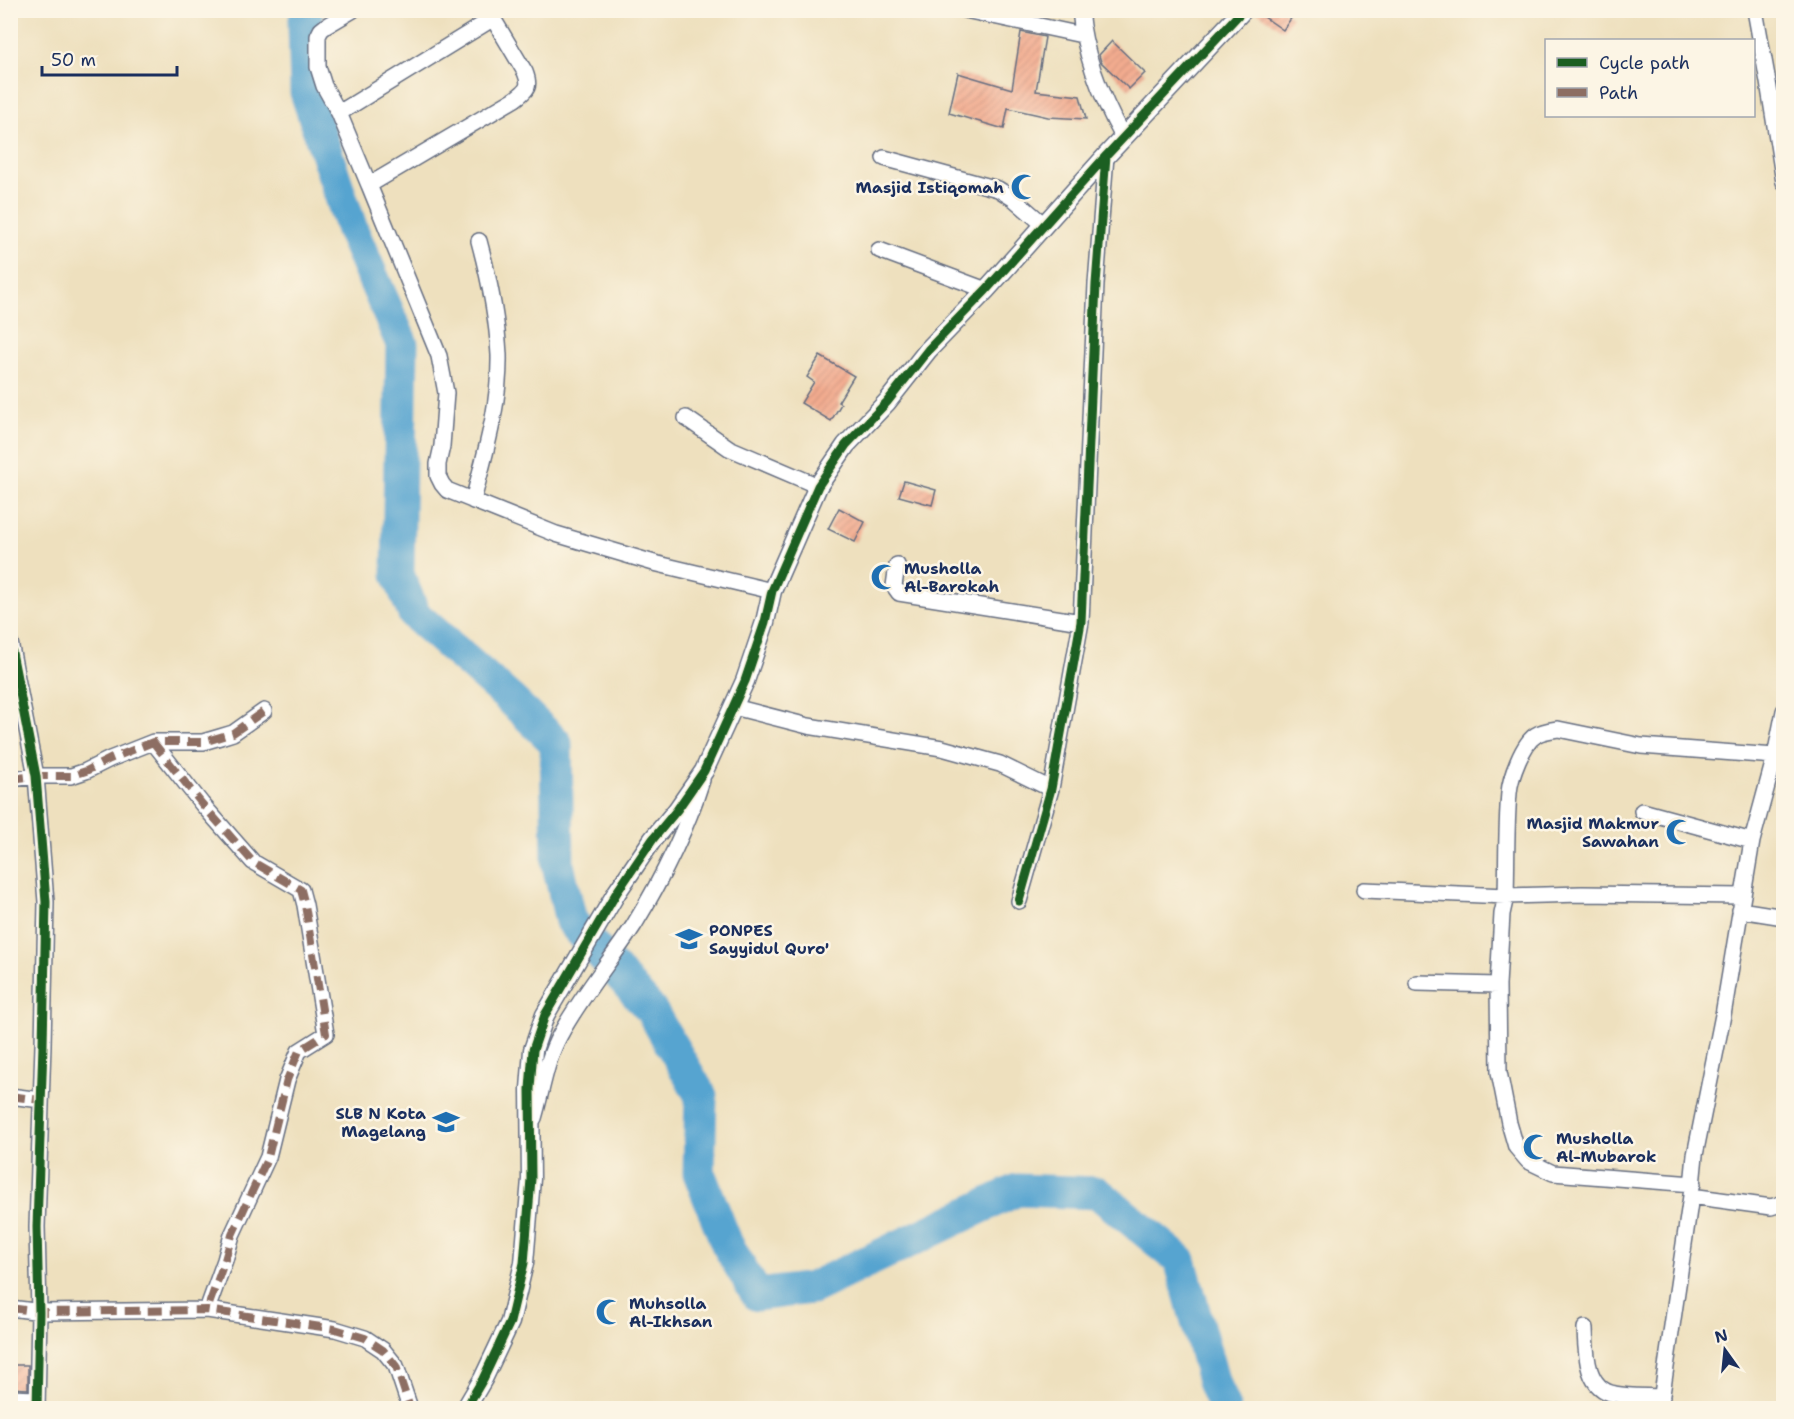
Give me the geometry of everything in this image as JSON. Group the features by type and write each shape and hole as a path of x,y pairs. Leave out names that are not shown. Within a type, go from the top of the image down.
{"street":[{"path":"352,10 326,26 318,36 318,67 324,86 339,112 439,356 446,393 442,446 438,464 438,476 442,484 447,490 556,534 654,562 772,591"},
{"path":"965,10 1082,34"},
{"path":"1080,10 1082,34 1101,92 1123,137"},
{"path":"530,1133 548,1065 559,1036 634,924 677,846 691,814 704,771 734,707 765,622 772,591 818,486 846,445 887,402 928,350 1243,10"},
{"path":"1755,10 1778,112 1784,182"},
{"path":"339,112 490,15 525,72 528,81 527,88 515,99 369,185"},
{"path":"1019,901 1051,789 1081,622 1096,284 1106,156"},
{"path":"884,158 998,189 1014,199 1044,225"},
{"path":"473,501 491,433 497,396 499,356 489,280 479,241"},
{"path":"879,250 986,290"},
{"path":"686,418 729,448 818,486"},
{"path":"897,565 894,586 899,593 1081,622"},
{"path":"10,642 36,776 46,902 44,1045 37,1227 39,1312 37,1404 10,1398"},
{"path":"734,707 808,726 942,748 1000,764 1051,789"},
{"path":"10,779 71,776 153,742 203,742 233,733 264,711"},
{"path":"1585,1328 1591,1375 1602,1388 1613,1394 1661,1403 1695,1155 1723,1015 1752,841 1775,756 1784,711"},
{"path":"1775,756 1641,746 1558,729 1547,730 1527,742 1509,791 1506,896 1502,914 1498,985 1499,1072 1516,1147 1528,1161 1552,1173 1692,1190 1772,1207 1784,1203"},
{"path":"153,742 201,804 253,862 301,890 326,1034 299,1051 287,1080 268,1157 232,1235 207,1310"},
{"path":"466,1408 483,1379 510,1322 524,1263 531,1179 530,1089 533,1050 545,1015 617,892 704,771"},
{"path":"1642,811 1752,841"},
{"path":"1364,890 1506,896 1582,894 1741,903 1784,917"},
{"path":"1417,983 1498,985"},
{"path":"10,1096 41,1100"},
{"path":"10,1308 39,1312 207,1310 323,1326 365,1338 383,1350 396,1366 410,1408"}],"building":[{"path":"1254,10 1282,10 1292,17 1283,30"},
{"path":"1021,32 1045,37 1036,91 1080,96 1086,119 1048,117 1008,108 1004,129 949,113 958,73 1012,89"},
{"path":"1112,41 1145,73 1129,89 1101,62 1099,55"},
{"path":"820,356 854,376 838,402 841,404 831,421 801,403 814,382 807,377"},
{"path":"904,481 936,490 932,505 899,496"},
{"path":"839,508 865,522 855,542 828,529"},
{"path":"10,1365 28,1365 28,1389 10,1388"}],"waterway":[{"path":"307,10 304,25 306,92 352,230 402,344 398,574 414,614 556,743 558,865 571,921 651,1010 701,1096 699,1173 727,1244 757,1295 812,1288 1017,1190 1098,1193 1180,1260 1214,1384 1224,1408"}],"marked path":[{"path":"10,779 71,776 153,742 203,742 233,733 264,711"},
{"path":"153,742 202,804 253,862 301,890 326,1034 299,1051 287,1080 268,1157 232,1235 207,1310"},
{"path":"10,1096 41,1100"},
{"path":"10,1308 42,1312 207,1310 335,1329 365,1338 383,1350 396,1366 410,1408"}],"cycle path":[{"path":"466,1408 483,1379 510,1322 524,1263 531,1179 530,1089 533,1050 545,1015 617,892 704,771 745,681 765,622 772,591 818,486 846,445 887,402 928,350 1243,10"},
{"path":"1019,901 1051,789 1081,622 1096,284 1106,156"},
{"path":"10,642 36,776 46,902 37,1227 39,1312 37,1408"}],"place":[{"name":"Masjid Istiqomah","path":"1024,187"},
{"name":"Musholla Al-Barokah","path":"884,577"},
{"name":"Masjid Makmur Sawahan","path":"1679,832"},
{"name":"PONPES Sayyidul Quro'","path":"689,939"},
{"name":"SLB N Kota Magelang","path":"446,1122"},
{"name":"Musholla Al-Mubarok","path":"1536,1147"},
{"name":"Muhsolla Al-Ikhsan","path":"609,1312"}]}
